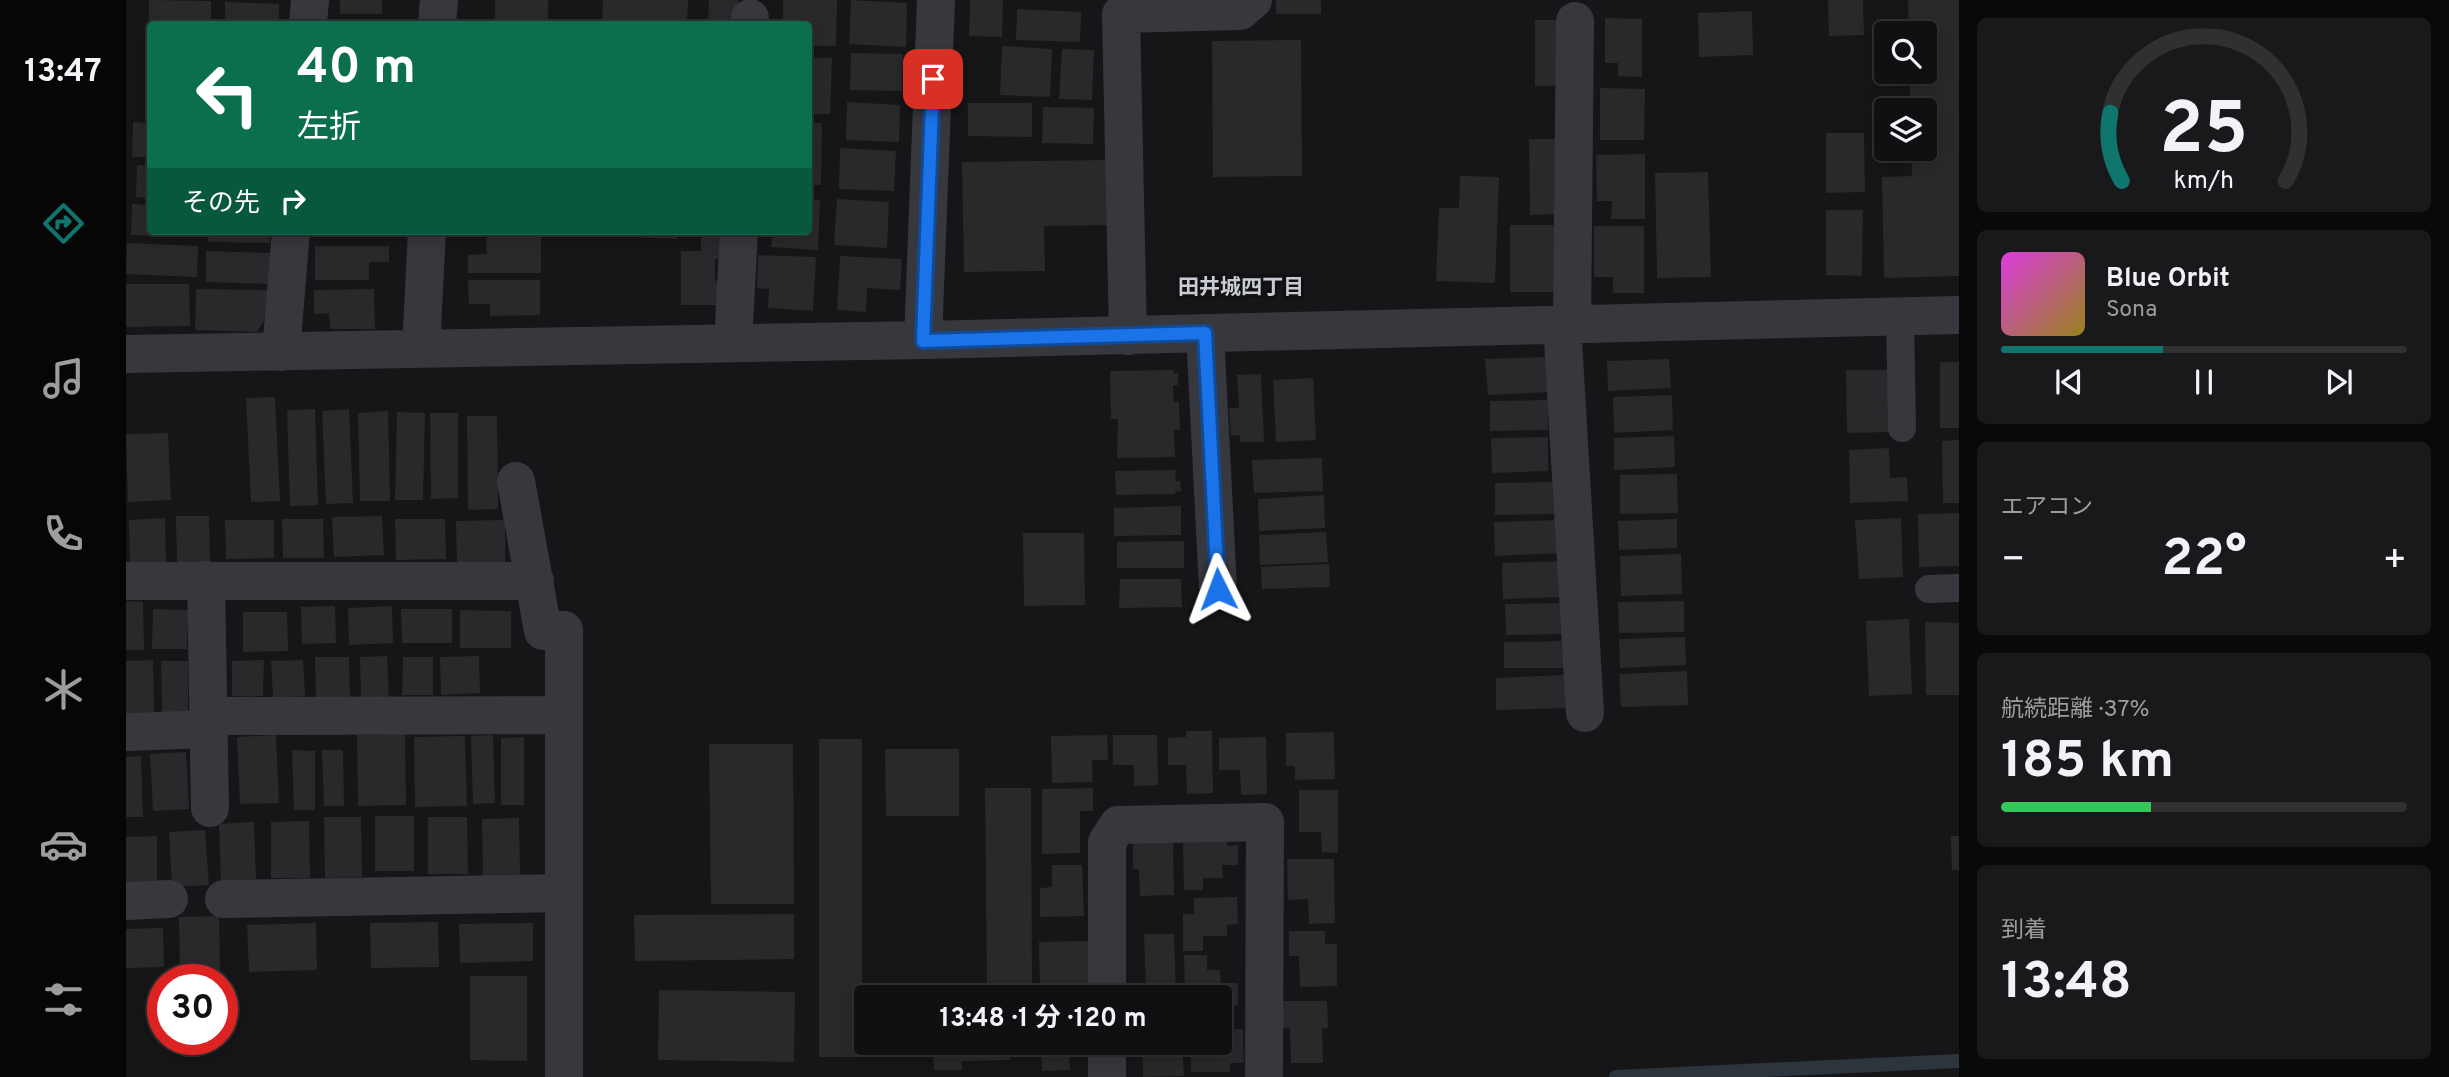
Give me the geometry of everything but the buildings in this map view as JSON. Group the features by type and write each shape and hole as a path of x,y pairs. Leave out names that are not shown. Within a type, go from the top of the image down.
{"street":[{"path":"308,21 310,0"},
{"path":"438,21 439,0"},
{"path":"923,341 936,0"},
{"path":"1128,336 1120,7 1240,11 1253,0"},
{"path":"1575,21 1567,325 1586,713"},
{"path":"281,352 291,235"},
{"path":"421,349 427,235"},
{"path":"733,343 739,235"},
{"path":"126,354 923,341 1959,315"},
{"path":"1205,333 1218,589"},
{"path":"516,481 543,631 564,631 564,1077"},
{"path":"206,580 210,808"},
{"path":"126,581 535,581"},
{"path":"126,732 210,722 564,715"},
{"path":"1107,985 1107,842 1118,825 1265,822 1264,1077"},
{"path":"224,899 564,893"},
{"path":"126,901 169,899"},
{"path":"1107,1055 1107,1077"}],"lane":[{"path":"1900,316 1902,428"},
{"path":"1929,589 1959,588"}],"waterway":[{"path":"1616,1077 1959,1061"}],"district":[{"name":"田井城四丁目","path":"1241,287"}],"route":[{"path":"933,79 923,341 1205,333 1218,589"}]}
